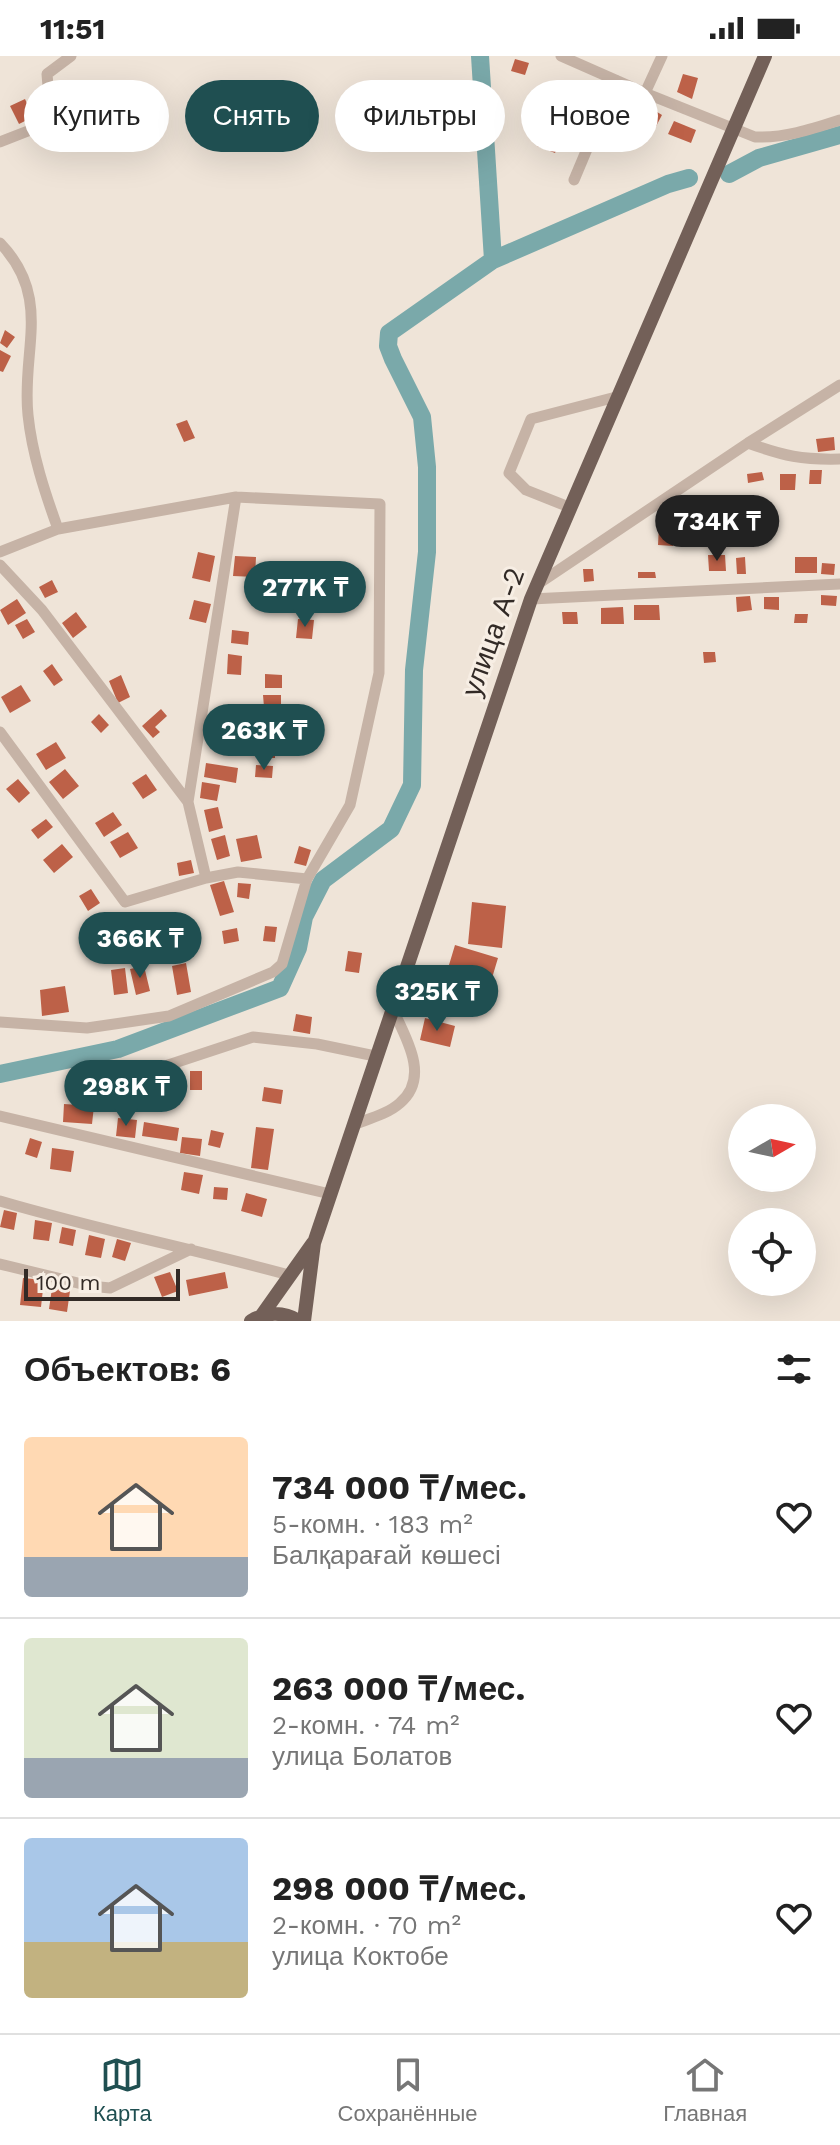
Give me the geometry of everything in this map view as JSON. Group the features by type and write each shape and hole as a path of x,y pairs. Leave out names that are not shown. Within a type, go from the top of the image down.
{"main road":[{"name":"улица А-2","path":"301,1321 314,1243 534,592 765,56"},
{"name":"улица А-2","path":"256,1318 314,1243"},
{"path":"256,1318 284,1314 301,1321"}],"street":[{"path":"0,142 51,122 47,74 71,56"},
{"path":"561,56 616,80"},
{"path":"651,80 662,56"},
{"path":"658,98 755,137 773,138 840,120"},
{"path":"574,180 586,152"},
{"path":"0,243 28,283 32,329 28,414 43,488 58,529"},
{"path":"534,592 748,443 840,385"},
{"path":"569,507 526,490 509,473 531,419 616,397"},
{"path":"748,443 786,456 812,460 840,459"},
{"path":"206,878 188,802 236,497"},
{"path":"0,552 58,529 236,497 380,504 379,673 350,805 307,879 282,964 273,972 169,1016 87,1028 0,1022"},
{"path":"0,565 42,610 188,802"},
{"path":"534,592 840,584"},
{"path":"0,732 125,902 206,878 238,872 307,879"},
{"path":"353,1125 401,1103 415,1075 410,1048 392,1008"},
{"path":"147,1072 253,1037 317,1044 375,1056"},
{"path":"0,1116 330,1194"},
{"path":"0,1201 67,1221 289,1275"},
{"path":"0,1264 110,1288 191,1249"}],"building":[{"path":"515,59 529,63 525,75 511,71"},
{"path":"683,74 698,78 692,99 677,92"},
{"path":"24,99 24,122 19,124 10,106"},
{"path":"674,121 696,130 691,143 668,134"},
{"path":"5,330 15,337 7,348 0,343"},
{"path":"0,350 11,356 3,372 0,371"},
{"path":"187,420 195,438 184,442 176,424"},
{"path":"834,437 835,450 818,452 816,439"},
{"path":"810,470 822,470 821,484 809,484"},
{"path":"762,472 764,480 748,483 747,474"},
{"path":"780,474 796,474 795,490 780,490"},
{"path":"724,496 731,506 723,512 716,502"},
{"path":"659,525 673,526 673,546 658,545"},
{"path":"198,552 215,556 210,582 192,578"},
{"path":"708,555 725,555 726,571 709,571"},
{"path":"235,556 256,557 255,577 233,576"},
{"path":"745,557 746,574 737,574 736,558"},
{"path":"795,557 817,557 817,573 795,573"},
{"path":"822,563 835,564 834,575 821,574"},
{"path":"583,569 593,569 594,581 584,582"},
{"path":"638,572 655,572 656,578 638,578"},
{"path":"52,580 58,592 45,598 39,587"},
{"path":"276,582 289,583 287,603 274,602"},
{"path":"821,595 837,596 836,606 821,605"},
{"path":"750,596 752,610 737,612 736,597"},
{"path":"764,597 779,597 779,610 764,609"},
{"path":"17,599 26,613 8,625 0,610"},
{"path":"194,600 211,604 206,623 189,619"},
{"path":"634,605 659,605 660,620 634,620"},
{"path":"623,607 624,624 601,624 601,608"},
{"path":"76,612 87,627 73,638 62,623"},
{"path":"562,612 577,612 578,624 563,624"},
{"path":"795,614 808,614 807,623 794,623"},
{"path":"27,619 35,632 23,639 15,625"},
{"path":"298,619 314,620 312,639 296,638"},
{"path":"232,630 249,632 248,645 231,643"},
{"path":"703,652 715,652 716,662 704,663"},
{"path":"228,654 242,656 241,675 227,674"},
{"path":"52,664 63,680 54,686 43,671"},
{"path":"265,674 282,675 282,688 265,688"},
{"path":"121,675 130,697 118,703 109,681"},
{"path":"21,685 31,701 10,713 1,697"},
{"path":"263,695 281,695 281,707 264,707"},
{"path":"161,709 167,716 155,727 160,732 153,738 142,726"},
{"path":"99,714 109,725 101,733 91,722"},
{"path":"214,728 226,728 226,744 213,744"},
{"path":"56,742 66,758 46,770 36,754"},
{"path":"258,748 275,748 275,758 258,758"},
{"path":"206,763 238,768 236,783 204,777"},
{"path":"256,765 273,766 272,778 255,777"},
{"path":"65,769 79,786 63,799 49,782"},
{"path":"146,774 157,790 143,799 132,783"},
{"path":"18,779 30,793 19,803 6,789"},
{"path":"202,782 220,785 217,801 200,798"},
{"path":"218,807 223,828 209,832 204,810"},
{"path":"113,812 122,825 104,837 95,823"},
{"path":"46,819 53,827 38,839 31,830"},
{"path":"128,832 138,848 120,858 110,842"},
{"path":"225,835 230,856 217,860 211,839"},
{"path":"257,835 262,858 241,862 236,839"},
{"path":"62,844 73,857 54,873 43,860"},
{"path":"299,846 311,850 306,866 294,863"},
{"path":"191,860 194,873 179,876 177,863"},
{"path":"224,881 234,912 220,916 210,885"},
{"path":"238,883 251,884 249,899 237,897"},
{"path":"91,889 100,903 88,911 79,896"},
{"path":"472,902 506,906 502,948 468,944"},
{"path":"165,913 171,931 151,937 145,920"},
{"path":"265,926 277,927 275,942 263,941"},
{"path":"237,928 239,941 224,944 222,931"},
{"path":"455,945 498,958 489,988 446,975"},
{"path":"348,951 362,953 359,973 345,971"},
{"path":"186,963 191,992 177,995 172,966"},
{"path":"144,966 150,991 136,995 130,969"},
{"path":"125,968 128,993 114,995 111,970"},
{"path":"65,986 69,1012 42,1016 40,990"},
{"path":"296,1014 312,1017 310,1034 293,1031"},
{"path":"425,1018 455,1026 450,1047 420,1040"},
{"path":"190,1071 202,1071 202,1090 190,1090"},
{"path":"264,1087 283,1090 281,1104 262,1101"},
{"path":"64,1104 94,1106 92,1124 63,1122"},
{"path":"118,1118 137,1120 135,1138 116,1136"},
{"path":"144,1122 179,1128 177,1141 142,1136"},
{"path":"256,1127 274,1129 268,1170 251,1168"},
{"path":"211,1130 224,1133 220,1148 208,1145"},
{"path":"182,1137 202,1139 200,1156 180,1153"},
{"path":"30,1138 42,1142 37,1158 25,1154"},
{"path":"52,1148 74,1151 71,1172 50,1169"},
{"path":"184,1172 203,1175 199,1194 181,1190"},
{"path":"214,1187 228,1188 227,1200 213,1199"},
{"path":"246,1193 267,1199 262,1217 241,1211"},
{"path":"4,1210 17,1213 14,1230 0,1227"},
{"path":"35,1220 52,1223 49,1241 33,1239"},
{"path":"62,1227 76,1230 73,1246 59,1243"},
{"path":"89,1235 105,1239 101,1258 85,1255"},
{"path":"117,1239 131,1243 125,1261 112,1257"},
{"path":"170,1272 178,1291 162,1297 154,1277"},
{"path":"225,1272 228,1288 189,1296 186,1280"},
{"path":"23,1278 44,1280 41,1307 20,1305"},
{"path":"52,1288 70,1291 67,1312 49,1309"}],"waterway":[{"path":"480,56 493,260"},
{"path":"729,174 759,158 840,135"},
{"path":"0,1074 118,1049 280,988 298,948 304,917 323,880 391,829 412,785 414,670 427,552 427,467 422,417 393,359 388,346 389,333 493,260 668,184 689,178"}]}
